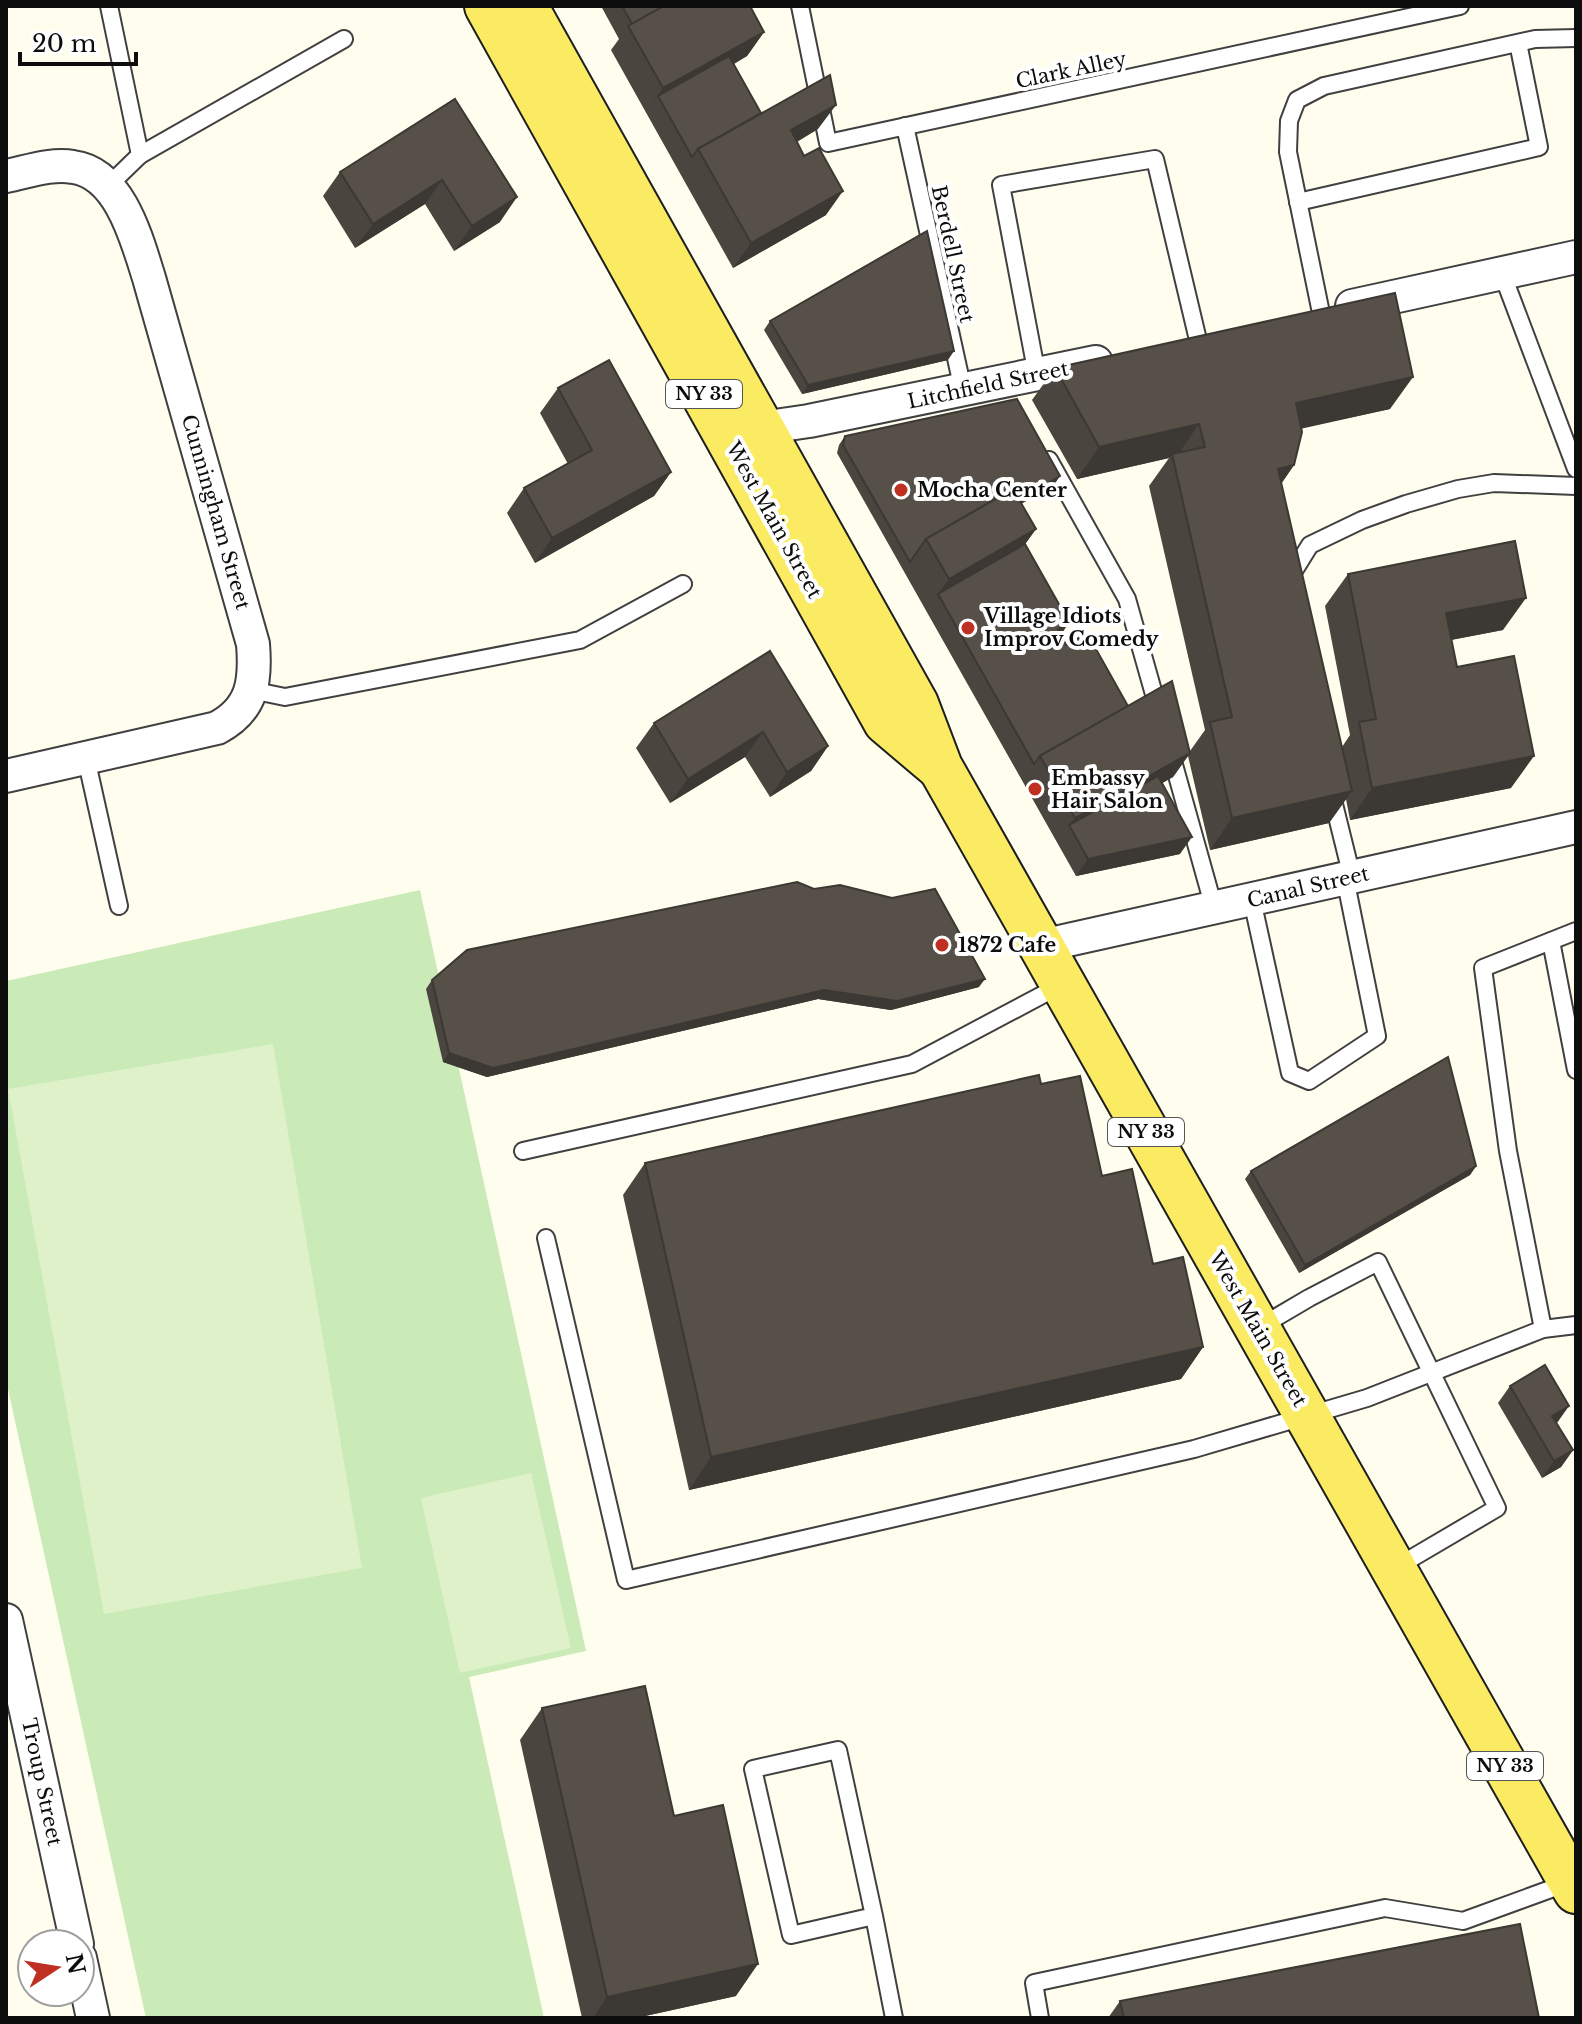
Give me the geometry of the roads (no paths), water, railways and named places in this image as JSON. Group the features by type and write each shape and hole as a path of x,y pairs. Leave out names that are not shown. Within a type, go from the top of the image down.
{"main road":[{"name":"West Main Street","path":"487,6 744,431 916,704 940,767 1394,1569 1568,1864"},
{"name":"West Main Street","path":"525,6 744,431"}],"street":[{"path":"6,176 55,166 75,167 94,174 108,186"},
{"name":"Cunningham Street","path":"108,186 121,203 140,248 253,644 255,670 251,690"},
{"path":"1305,316 1576,257"},
{"name":"Litchfield Street","path":"744,431 963,390 1018,384 1125,356"},
{"path":"6,776 217,728 231,721 243,708 251,690"},
{"name":"Canal Street","path":"1041,946 1576,827"},
{"name":"Troup Street","path":"6,1620 73,1928"}],"lane":[{"path":"109,6 140,155"},
{"name":"Clark Alley","path":"800,6 828,143 1460,6"},
{"path":"1305,316 1298,202 1288,152 1289,121 1297,100 1324,86 1535,39 1576,38"},
{"path":"108,186 140,155 344,39"},
{"path":"1298,202 1539,147 1518,43"},
{"name":"Berdell Street","path":"905,126 963,390"},
{"path":"1018,384 1001,185 1155,159 1198,340"},
{"path":"1502,273 1576,469"},
{"path":"1044,450 1127,599 1214,908"},
{"path":"1289,604 1292,574 1310,545 1362,520 1458,489 1494,483 1576,486"},
{"path":"251,690 285,697 580,640 683,584"},
{"path":"86,758 119,906"},
{"path":"1252,900 1290,1073 1309,1081 1377,1036 1326,770"},
{"path":"1543,1329 1508,1151 1483,968 1576,931"},
{"path":"1551,941 1576,1070"},
{"path":"523,1151 912,1064 1063,985"},
{"path":"546,1238 626,1580 1194,1449 1367,1398 1543,1329 1576,1325"},
{"path":"1257,1329 1378,1262 1497,1508 1394,1569"},
{"path":"874,1916 791,1935 753,1769 838,1750 874,1916 894,2018"},
{"path":"1040,2018 1034,1983 1385,1908 1463,1921 1568,1864"}],"place":[{"name":"Mocha Center","path":"901,490"},
{"name":"Village Idiots Improv Comedy","path":"968,628"},
{"name":"Embassy Hair Salon","path":"1035,789"},
{"name":"1872 Cafe","path":"942,945"}]}
